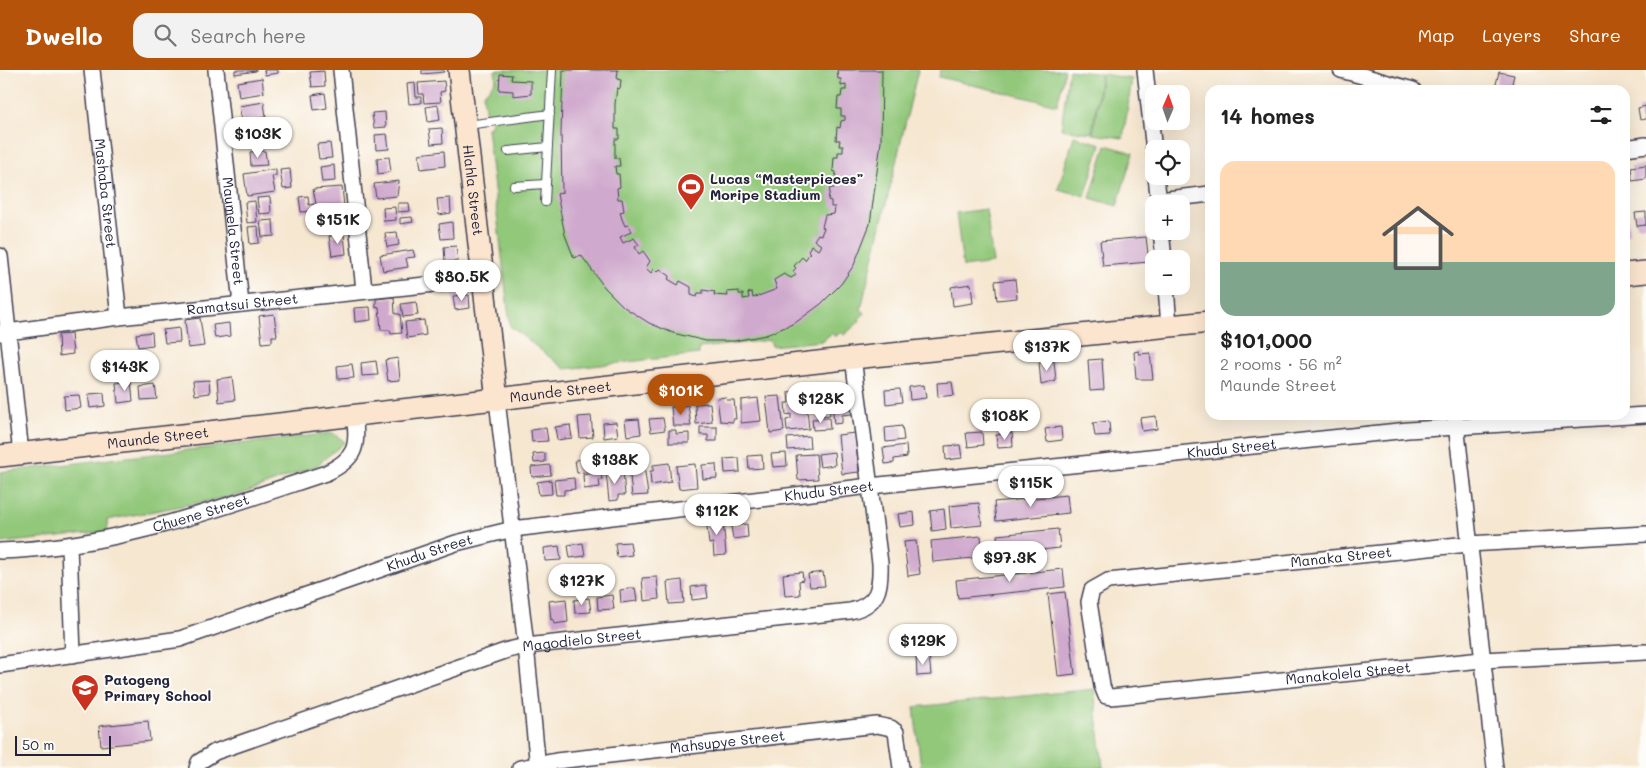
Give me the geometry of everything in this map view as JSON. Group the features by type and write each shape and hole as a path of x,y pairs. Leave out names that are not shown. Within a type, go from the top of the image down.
{"street":[{"name":"Mashaba Street","path":"92,70 119,317"},
{"name":"Maumela Street","path":"216,70 241,304"},
{"path":"341,70 364,290"},
{"name":"Hlahla Street","path":"459,70 497,400"},
{"path":"1145,70 1153,140"},
{"path":"1340,70 1395,85"},
{"path":"1630,148 1646,146"},
{"path":"1190,197 1205,195"},
{"path":"0,256 4,333 22,454"},
{"path":"1630,274 1646,272"},
{"name":"Ramatsui Street","path":"4,333 119,317 483,279"},
{"path":"1167,295 1169,327"},
{"name":"Maunde Street","path":"0,456 853,358 1205,323"},
{"name":"Magodielo Street","path":"197,768 199,762 215,752 490,656 526,646 861,608 875,596 880,576 853,358"},
{"path":"497,400 513,529 538,766"},
{"name":"Chuene Street","path":"0,551 69,545 182,520 333,469 349,458 354,450 358,437 354,415"},
{"name":"Khudu Street","path":"1630,416 1646,416"},
{"name":"Khudu Street","path":"0,665 158,644 202,633 456,543 486,534 513,529 870,486 1408,430 1456,421 1494,420"},
{"path":"1456,421 1468,544 1495,768"},
{"name":"Manaka Street","path":"1095,643 1090,607 1091,595 1096,586 1108,581 1468,544 1646,534"},
{"path":"69,545 73,655"},
{"name":"Manakolela Street","path":"1095,643 1104,692 1106,696 1117,698 1482,660 1646,652"},
{"name":"Mahsupye Street","path":"520,768 877,725 891,728 896,732 901,768"}],"lane":[{"path":"546,202 545,184 552,70"},
{"path":"466,125 550,114"},
{"path":"508,151 548,147"},
{"path":"514,186 545,184"}],"green space":[{"name":"Lucas “Masterpieces” Moripe Stadium","path":"495,70 918,70 861,309 865,313 859,319 860,321 844,335 841,332 835,337 832,333 822,341 772,346 770,340 699,348 699,354 565,369 510,326 487,128 491,127 491,116 486,116 483,95 496,80"},
{"path":"940,70 1065,70 1057,105 939,77"},
{"path":"1069,70 1101,74 1092,133 1061,129"},
{"path":"1102,74 1132,79 1123,138 1093,134"},
{"path":"1074,136 1101,144 1085,196 1058,189"},
{"path":"1106,145 1133,153 1117,206 1090,198"},
{"path":"986,209 993,263 963,267 956,213"},
{"path":"333,433 345,442 316,466 239,495 107,520 108,532 0,543 0,472"},
{"path":"1094,689 1103,768 921,768 914,707"}],"building":[{"path":"235,70 256,70 256,71 235,74"},
{"path":"264,70 278,70 278,73 265,75"},
{"path":"422,70 444,70 444,72 422,74"},
{"path":"563,70 618,70 617,79 621,80 620,89 617,88 615,104 615,129 619,129 619,139 615,139 615,158 619,158 620,166 615,166 616,174 619,174 620,187 617,188 618,199 622,199 624,211 620,212 625,226 628,225 631,232 620,237 623,243 634,238 639,245 635,247 639,254 643,251 650,261 646,268 651,273 654,269 657,272 660,269 670,276 668,279 678,285 680,281 691,287 691,295 697,297 698,293 703,293 703,290 715,292 714,295 728,296 727,292 739,291 739,294 743,294 743,299 749,298 748,293 752,292 753,298 777,289 774,280 784,274 791,278 796,275 793,271 796,268 794,266 802,257 805,260 810,253 808,251 811,245 818,250 821,245 814,240 818,234 821,235 824,228 822,227 825,215 834,214 835,207 831,207 831,201 828,200 830,188 834,188 836,172 833,171 834,157 838,157 838,152 843,152 843,146 839,146 840,140 836,140 837,127 840,128 841,121 845,120 845,116 841,116 841,109 837,109 838,97 841,97 842,90 846,90 846,85 841,86 841,79 838,79 837,70 882,70 881,142 870,224 854,265 841,284 821,304 795,323 766,335 734,341 706,341 673,333 649,323 624,307 605,288 581,255 574,258 565,235 557,194 562,193"},
{"path":"324,71 325,86 312,87 310,72"},
{"path":"1499,72 1514,75 1512,85 1496,84"},
{"path":"500,74 512,75 511,80 531,81 531,94 513,96 513,91 499,90"},
{"path":"262,78 264,93 239,97 237,82"},
{"path":"444,81 445,91 440,92 441,102 424,103 423,94 419,94 418,83"},
{"path":"415,83 416,97 421,97 421,103 409,104 407,84"},
{"path":"325,93 327,108 314,110 312,95"},
{"path":"264,102 266,117 242,121 239,106"},
{"path":"438,105 440,120 428,122 426,107"},
{"path":"1646,106 1646,119 1640,120 1638,108"},
{"path":"385,112 386,127 374,128 372,113"},
{"path":"442,128 443,143 431,144 429,129"},
{"path":"387,134 389,149 376,150 375,135"},
{"path":"330,143 332,158 319,159 317,144"},
{"path":"265,151 267,165 251,166 250,152"},
{"path":"444,151 445,166 421,169 419,154"},
{"path":"389,157 391,172 378,174 377,158"},
{"path":"334,165 335,181 322,182 320,167"},
{"path":"1646,165 1646,179 1632,181 1631,167"},
{"path":"276,169 276,176 272,176 275,192 247,196 244,174"},
{"path":"290,169 292,188 283,189 280,170"},
{"path":"399,181 397,196 376,198 374,184"},
{"path":"342,187 344,206 317,209 313,189"},
{"path":"308,196 309,205 314,204 315,211 301,212 299,197"},
{"path":"270,197 271,213 259,214 257,198"},
{"path":"450,198 451,213 439,215 437,199"},
{"path":"255,201 257,222 247,223 245,202"},
{"path":"398,203 409,203 410,211 398,212"},
{"path":"395,207 396,220 384,221 383,208"},
{"path":"341,211 342,227 328,228 327,212"},
{"path":"1646,212 1646,225 1637,226 1635,213"},
{"path":"412,217 413,222 400,224 400,218"},
{"path":"273,220 274,236 262,237 260,221"},
{"path":"452,222 453,238 441,239 439,224"},
{"path":"258,226 259,243 250,244 248,227"},
{"path":"397,232 399,245 387,247 385,233"},
{"path":"344,235 346,254 332,256 329,236"},
{"path":"1145,237 1148,250 1145,250 1145,262 1103,266 1100,241"},
{"path":"456,246 458,261 445,262 444,247"},
{"path":"413,250 415,257 406,258 408,267 383,271 380,255"},
{"path":"1015,279 1017,298 997,300 995,281"},
{"path":"971,284 973,303 953,306 951,287"},
{"path":"469,295 470,308 455,310 453,296"},
{"path":"394,297 395,314 400,314 402,333 391,334 390,330 381,330 379,307 376,308 376,299"},
{"path":"416,302 418,315 403,317 401,304"},
{"path":"370,307 371,320 355,322 354,308"},
{"path":"274,314 277,336 272,336 272,342 262,343 259,316"},
{"path":"200,318 204,346 188,348 185,320"},
{"path":"424,320 426,335 407,338 405,322"},
{"path":"229,323 230,336 215,338 213,325"},
{"path":"179,328 180,342 165,343 163,330"},
{"path":"152,332 153,345 138,347 136,334"},
{"path":"71,334 73,354 59,356 58,335"},
{"path":"1139,351 1139,354 1150,353 1153,379 1136,379 1134,352"},
{"path":"398,358 400,380 388,381 385,360"},
{"path":"1102,359 1104,390 1090,391 1088,360"},
{"path":"376,361 378,375 362,376 361,363"},
{"path":"1054,361 1056,381 1041,385 1039,362"},
{"path":"352,364 354,378 338,379 337,366"},
{"path":"232,377 235,400 219,402 217,379"},
{"path":"209,380 210,393 195,395 193,381"},
{"path":"131,381 133,401 118,403 116,383"},
{"path":"952,382 954,395 938,397 937,383"},
{"path":"850,384 852,414 842,415 842,423 834,424 831,392 840,392 839,385"},
{"path":"155,385 157,399 141,400 140,387"},
{"path":"924,385 926,398 910,400 909,387"},
{"path":"827,386 830,415 819,416 818,413 815,413 813,392 816,392 816,388"},
{"path":"900,389 902,402 886,404 885,390"},
{"path":"805,390 809,429 787,431 786,420 791,419 791,414 786,415 785,403 789,403 788,392"},
{"path":"104,393 105,406 90,408 88,394"},
{"path":"79,395 81,408 65,410 64,396"},
{"path":"780,396 784,431 770,433 766,397"},
{"path":"726,397 727,400 734,400 736,419 733,419 733,422 720,421 717,398"},
{"path":"758,398 761,421 741,423 741,400"},
{"path":"710,403 712,422 696,424 695,404"},
{"path":"688,405 691,426 673,426 671,407"},
{"path":"591,416 593,437 580,438 578,417"},
{"path":"1156,416 1157,429 1142,431 1140,418"},
{"path":"663,418 665,430 651,432 649,419"},
{"path":"829,418 830,429 813,430 812,419"},
{"path":"639,419 641,434 627,436 625,420"},
{"path":"1109,421 1110,435 1095,436 1093,423"},
{"path":"616,422 618,436 604,438 603,423"},
{"path":"570,425 572,438 557,440 555,427"},
{"path":"902,426 904,440 886,442 885,428"},
{"path":"700,427 717,427 717,441 708,441 708,435 700,435"},
{"path":"1061,427 1062,440 1047,442 1045,429"},
{"path":"546,428 548,441 532,442 531,430"},
{"path":"669,430 676,430 676,434 689,433 689,443 669,443"},
{"path":"982,432 983,445 968,447 966,433"},
{"path":"855,433 859,472 842,474 838,435"},
{"path":"1012,433 1013,447 998,448 996,435"},
{"path":"809,436 810,448 788,450 787,438"},
{"path":"906,445 907,457 894,459 894,463 885,464 883,448"},
{"path":"960,445 962,458 946,460 945,446"},
{"path":"834,452 835,465 820,467 818,454"},
{"path":"545,453 545,462 534,463 533,454"},
{"path":"786,453 787,466 773,467 771,454"},
{"path":"816,454 818,479 798,480 796,455"},
{"path":"762,455 763,468 749,469 748,456"},
{"path":"620,456 622,467 602,470 601,459"},
{"path":"594,458 595,471 577,473 575,460"},
{"path":"739,458 740,472 725,473 724,459"},
{"path":"669,463 671,482 651,485 650,471 653,471 653,465"},
{"path":"695,464 697,487 679,489 676,466"},
{"path":"716,464 717,478 703,479 702,465"},
{"path":"550,465 551,475 532,477 531,467"},
{"path":"644,465 648,495 632,496 629,466"},
{"path":"623,470 625,495 618,495 618,500 609,501 606,472"},
{"path":"601,472 602,480 599,480 600,487 584,489 583,475"},
{"path":"574,478 575,489 564,490 564,495 556,495 554,480"},
{"path":"551,480 552,494 539,495 537,482"},
{"path":"1067,495 1069,513 996,521 994,502"},
{"path":"979,503 982,525 951,528 949,506"},
{"path":"944,509 946,529 932,531 930,511"},
{"path":"914,512 915,525 900,527 898,514"},
{"path":"723,518 726,555 714,556 713,543 709,544 706,519"},
{"path":"747,524 748,537 733,539 731,526"},
{"path":"1058,529 1060,548 999,554 997,535"},
{"path":"981,536 983,557 933,562 931,541"},
{"path":"916,541 920,574 908,576 904,542"},
{"path":"630,542 632,555 617,557 615,543"},
{"path":"583,543 585,556 570,558 568,545"},
{"path":"559,546 561,560 545,561 544,548"},
{"path":"1063,569 1065,587 958,598 956,580"},
{"path":"802,572 803,580 799,581 800,595 785,596 783,574"},
{"path":"823,572 825,586 810,587 808,574"},
{"path":"657,577 659,599 644,601 642,578"},
{"path":"682,580 684,603 669,604 667,582"},
{"path":"706,585 708,598 692,600 691,587"},
{"path":"635,588 637,601 621,603 620,590"},
{"path":"1065,592 1075,674 1058,676 1048,594"},
{"path":"612,595 614,609 598,610 597,597"},
{"path":"589,598 591,612 575,613 574,600"},
{"path":"566,599 568,622 554,624 553,619 551,620 549,601"},
{"path":"929,655 931,675 917,676 916,656"},
{"path":"148,721 150,741 101,746 99,726"}],"place":[{"name":"Lucas “Masterpieces” Moripe Stadium","path":"691,211"},
{"name":"Patogeng Primary School","path":"85,712"}]}
